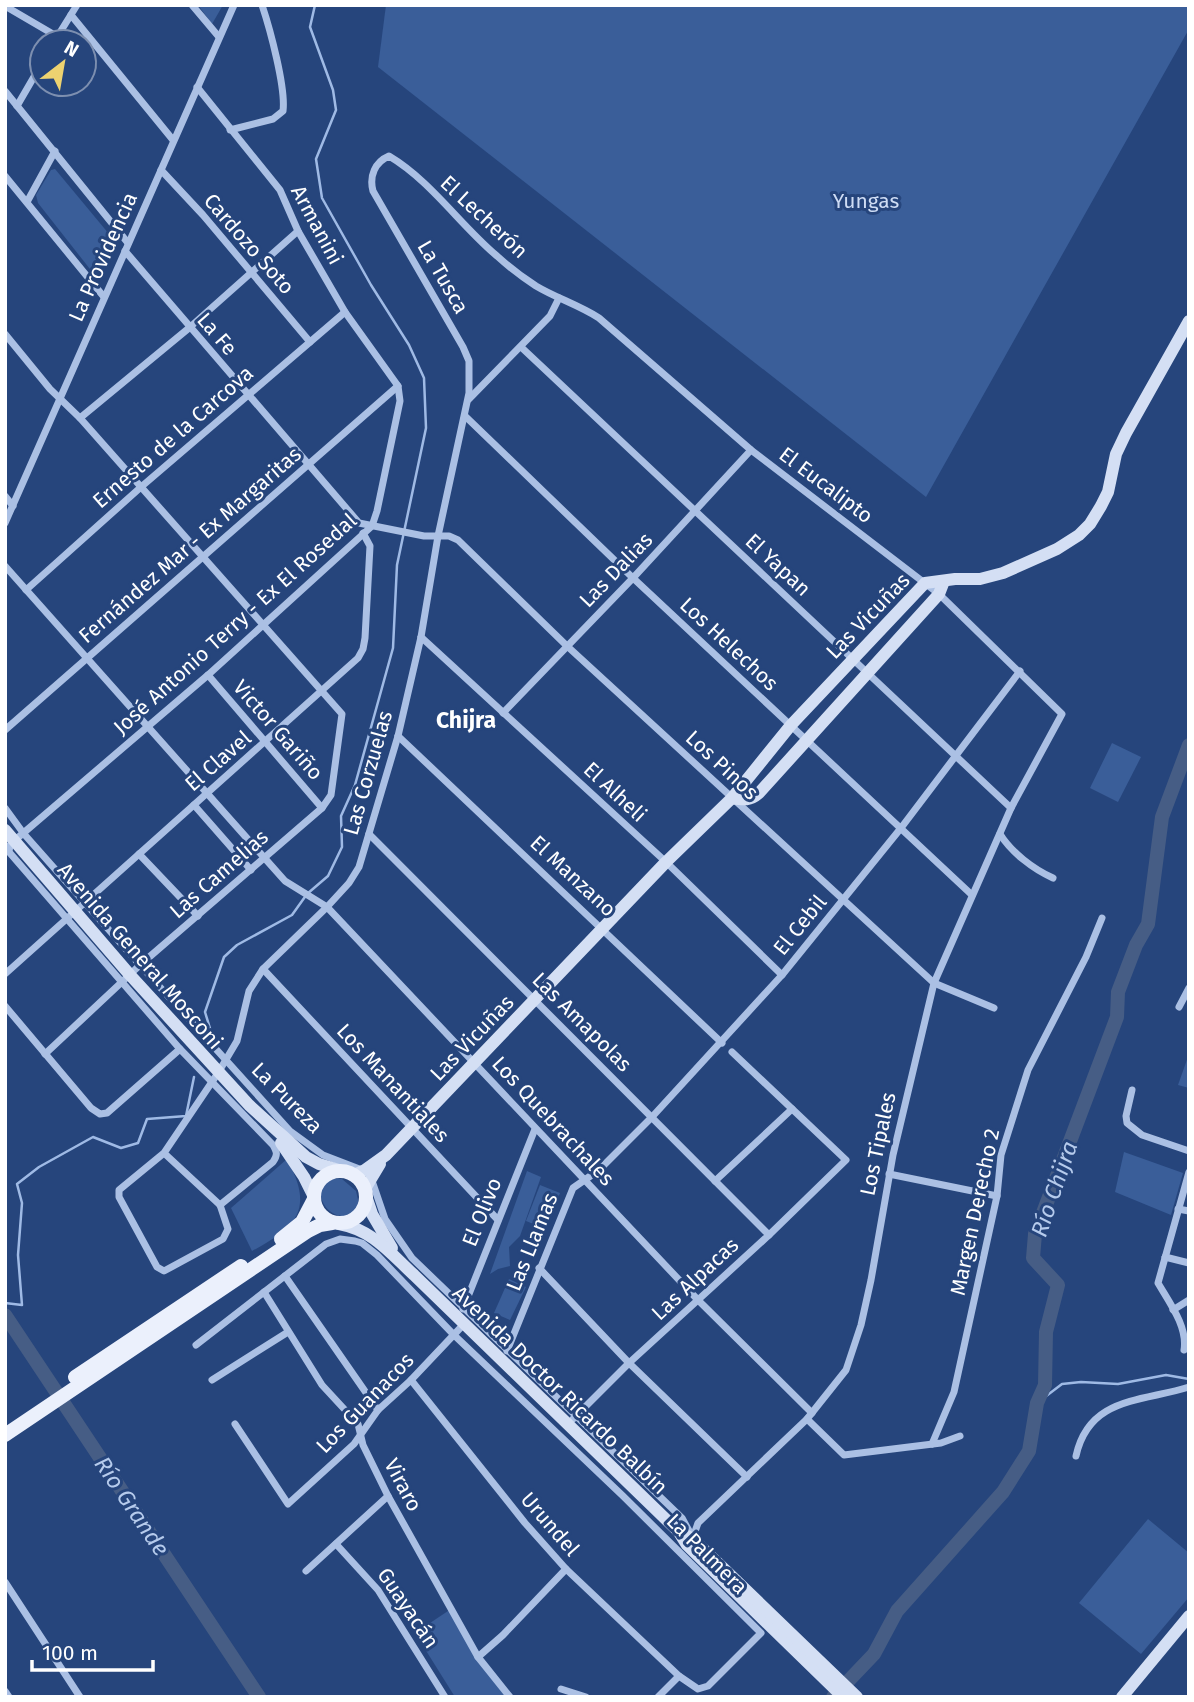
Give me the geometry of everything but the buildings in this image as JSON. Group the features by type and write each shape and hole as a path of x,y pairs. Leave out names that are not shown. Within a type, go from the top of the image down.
{"main road":[{"path":"5,1423 193,1304 308,1231 320,1225 356,1219 365,1205 361,1180 336,1171 322,1178 302,1222 291,1232 193,1304 5,1435"},
{"path":"313,1198 319,1215 335,1223"}],"street":[{"path":"63,28 77,5"},
{"path":"192,5 219,37"},
{"name":"La Providencia","path":"5,523 234,5"},
{"path":"230,130 273,119 284,111 262,5"},
{"path":"5,6 39,28"},
{"path":"71,15 173,140"},
{"path":"17,106 28,87"},
{"name":"Armanini","path":"197,87 280,190 299,232 345,312 398,386"},
{"path":"5,91 128,243"},
{"path":"27,202 55,151"},
{"name":"El Lecherón","path":"389,156 428,188 493,253 537,287 559,298"},
{"name":"La Tusca","path":"389,156 381,160 372,175 373,191 469,361 468,400 463,426"},
{"name":"Cardozo Soto","path":"160,170 203,215 310,342"},
{"path":"5,176 104,297"},
{"path":"80,418 299,232"},
{"name":"La Fe","path":"125,251 359,523 372,526"},
{"path":"468,400 550,316 559,298"},
{"name":"El Eucalipto","path":"559,298 599,318 751,450 939,594 1062,714"},
{"name":"Ernesto de la Carcova","path":"26,590 141,486 345,312"},
{"path":"944,581 980,579 1003,572 1057,549 1079,535 1090,524 1108,492 1116,454 1126,432 1189,321"},
{"name":"Las Camelias","path":"5,334 342,714 343,723 331,795 322,808 140,965 45,1054"},
{"name":"El Yapan","path":"522,347 1011,808"},
{"name":"Fernández Mar - Ex Margaritas","path":"5,730 398,386"},
{"name":"José Antonio Terry - Ex El Rosedal","path":"19,837 264,626 372,526 400,401 398,386"},
{"name":"Los Helechos","path":"465,416 633,578 972,895"},
{"name":"Las Corzuelas","path":"220,1205 228,1229 223,1239 164,1271 157,1267 119,1197 119,1190 164,1153 215,1078 237,1041 248,991 263,969 327,907 349,883 359,867 398,736 421,637 438,536 463,426"},
{"name":"Las Dalias","path":"503,713 751,450"},
{"path":"5,496 13,506"},
{"path":"372,526 424,537 438,536"},
{"name":"El Clavel","path":"5,974 358,658 363,649 370,546 363,533"},
{"name":"Los Pinos","path":"438,536 458,540 567,646 934,983 994,1008"},
{"name":"Los Quebrachales","path":"5,566 285,881 327,907 844,1455 932,1444"},
{"name":"Las Vicuñas","path":"361,1180 666,862 732,798 791,725 925,583 944,581 939,594 753,798 732,798"},
{"name":"El Alheli","path":"421,637 666,862 782,975"},
{"name":"El Cebil","path":"584,1180 599,1170 652,1117 782,975 901,828 1020,671"},
{"name":"Victor Gariño","path":"208,675 322,808"},
{"name":"Los Tipales","path":"690,1542 698,1523 810,1416 840,1380 851,1357 871,1280 889,1174 934,983 1011,808 1062,714"},
{"name":"El Manzano","path":"398,736 722,1043"},
{"path":"762,759 774,764 777,773"},
{"path":"194,805 251,870"},
{"name":"La Pureza","path":"5,808 19,837 85,902 290,1131 361,1180"},
{"name":"Avenida General Mosconi","path":"5,830 19,837 71,915 126,979 215,1078 249,1105"},
{"name":"Las Amapolas","path":"369,834 769,1235"},
{"path":"1000,834 1005,843 1041,873 1052,878"},
{"path":"139,854 198,916"},
{"name":"Margen Derecho 2","path":"932,1444 954,1392 997,1196 1002,1155 1028,1070 1086,957 1102,918"},
{"name":"Los Manantiales","path":"263,969 498,1220"},
{"path":"126,979 180,1049 215,1078 277,1152 272,1162 220,1205 164,1153"},
{"path":"1179,1007 1189,988"},
{"path":"5,1006 95,1112 107,1113 180,1049"},
{"path":"715,1181 792,1109 733,1052"},
{"path":"1132,1090 1127,1123 1142,1135 1189,1151"},
{"path":"249,1105 306,1157 361,1180 412,1258 504,1355 682,1518 690,1542"},
{"path":"249,1105 285,1147 313,1198"},
{"name":"Las Alpacas","path":"572,1420 629,1363 769,1235 846,1160 792,1109"},
{"name":"El Olivo","path":"463,1309 535,1129"},
{"path":"1184,1350 1182,1330 1158,1283 1189,1172"},
{"path":"889,1174 997,1196"},
{"path":"361,1180 372,1214 385,1238 414,1275"},
{"name":"Las Llamas","path":"504,1355 569,1195 573,1188 584,1180"},
{"path":"1178,1209 1189,1211"},
{"path":"335,1223 354,1227 372,1236 414,1275"},
{"name":"La Palmera","path":"285,1276 333,1240 362,1243 512,1391 627,1491 769,1626"},
{"path":"1165,1257 1189,1263"},
{"path":"540,1268 629,1363 747,1477"},
{"name":"Avenida Doctor Ricardo Balbín","path":"414,1275 464,1324 504,1355 522,1381 572,1420 627,1491 690,1542 769,1626 843,1697"},
{"path":"196,1345 285,1276 378,1410"},
{"name":"Viraro","path":"264,1292 322,1385 358,1424 363,1445 388,1496 478,1657 510,1697"},
{"path":"1173,1310 1189,1300"},
{"name":"Los Guanacos","path":"235,1424 288,1503 354,1444 378,1410 411,1380 464,1324"},
{"path":"212,1380 288,1332"},
{"name":"Urundel","path":"411,1380 525,1523 566,1569 679,1676"},
{"path":"512,1391 522,1381"},
{"path":"1076,1456 1084,1433 1097,1415 1116,1405 1189,1387"},
{"path":"932,1444 960,1436"},
{"path":"306,1571 388,1496"},
{"name":"Guayacán","path":"336,1544 378,1590 445,1697"},
{"path":"478,1657 503,1635 566,1569"},
{"path":"5,1582 80,1697"},
{"path":"1122,1697 1189,1616"},
{"path":"658,1697 679,1676 698,1689 708,1686 769,1626"},
{"name":"Avenida Doctor Ricardo Balbín","path":"769,1626 857,1697"},
{"path":"561,1689 586,1697"},
{"path":"5,1690 9,1697"}],"green space":[{"path":"198,5 223,5 212,24"},
{"name":"Yungas","path":"386,5 1189,5 1189,29 926,497 378,67"},
{"path":"55,169 114,240 115,246 100,277 97,278 38,203 36,195 51,170"},
{"path":"1112,743 1141,757 1118,802 1090,788"},
{"path":"1189,1054 1189,1088 1178,1085"},
{"path":"1124,1152 1183,1173 1171,1215 1115,1192"},
{"path":"287,1159 299,1191 297,1214 281,1233 252,1251 231,1208"},
{"path":"527,1171 541,1177 520,1236 509,1247 510,1266 490,1274"},
{"path":"329,1178 342,1179 356,1191 359,1204 354,1214 341,1216 326,1207 320,1195 320,1188"},
{"path":"540,1185 560,1193 546,1229 526,1221"},
{"path":"509,1279 526,1287 510,1320 494,1313"},
{"path":"1148,1519 1189,1553 1189,1597 1141,1654 1079,1603"},
{"path":"451,1609 506,1697 455,1697 415,1633"}],"waterway":[{"path":"212,1035 205,1012 224,957 237,945 292,915 307,894 328,876 342,847 341,816 355,785 393,648 397,565 426,428 424,378 409,345 371,285 322,198 316,159 336,110 333,90 310,27 315,5"},
{"name":"Río Chijra","path":"833,1697 874,1654 897,1611 1003,1492 1029,1451 1037,1403 1045,1385 1046,1332 1058,1285 1033,1258 1035,1234 1117,1017 1118,992 1136,945 1148,924 1162,817 1189,745"},
{"path":"5,1303 22,1305 18,1255 22,1203 17,1184 39,1167 93,1137 121,1148 138,1143 147,1119 186,1116 194,1077"},
{"name":"Río Grande","path":"5,1315 259,1697"},
{"path":"1037,1403 1062,1384 1118,1384 1166,1375 1189,1379"}],"district":[{"name":"Chijra","path":"466,720"}]}
